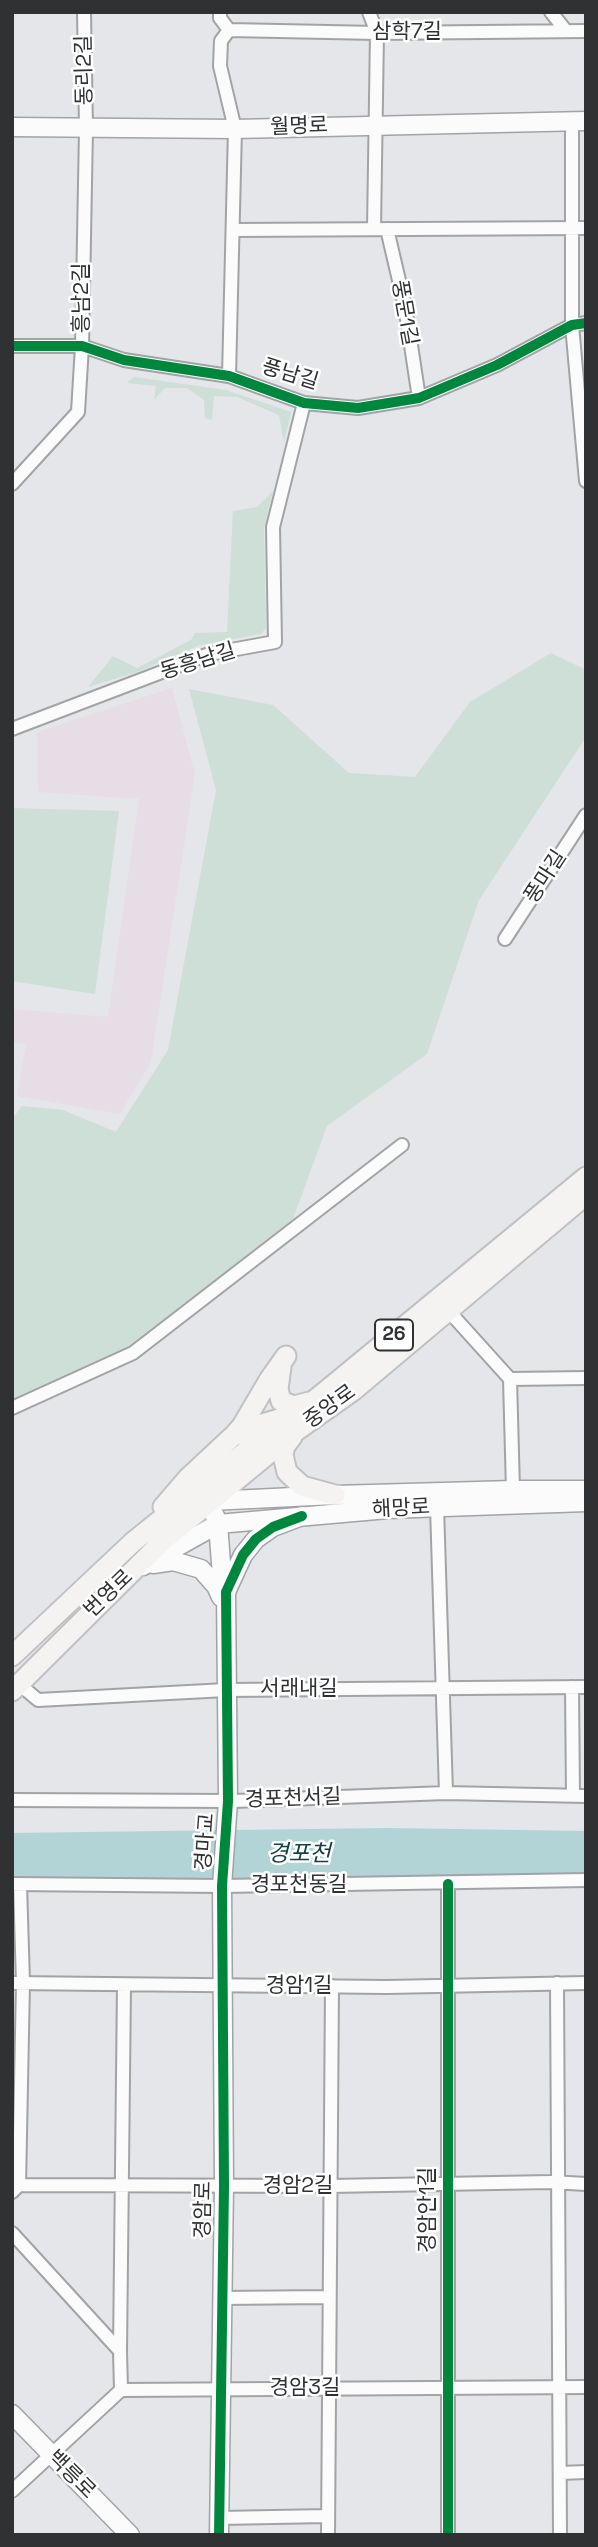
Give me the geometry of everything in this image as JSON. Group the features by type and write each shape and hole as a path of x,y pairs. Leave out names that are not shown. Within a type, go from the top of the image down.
{"main road":[{"name":"중앙로","path":"293,1424 354,1390 443,1305 586,1177"},
{"name":"중앙로","path":"205,1495 293,1424 316,1399 586,1195"},
{"path":"134,1542 188,1478 243,1426 286,1356 278,1381 281,1401 293,1406 316,1399"},
{"path":"232,1437 249,1428 293,1424 283,1455 287,1472 302,1486 335,1495"},
{"name":"번영로","path":"12,1657 134,1542 205,1495"},
{"name":"번영로","path":"15,1684 140,1567 205,1495"}],"street":[{"name":"동리2길","path":"85,12 86,129"},
{"path":"220,12 220,18 229,30 221,41 220,66 235,129 229,376"},
{"path":"369,12 377,33"},
{"path":"551,12 566,31"},
{"name":"삼학7길","path":"229,30 377,33 586,31"},
{"name":"풍문1길","path":"377,33 380,229 405,306 419,398"},
{"name":"월명로","path":"12,127 235,129 579,121"},
{"path":"579,121 570,228 579,324 586,481"},
{"name":"흥남2길","path":"12,484 78,412 82,346 86,129"},
{"path":"233,230 586,228"},
{"name":"풍남길","path":"12,346 82,346 124,360 229,376 304,403 358,408 419,398 497,365 579,324"},
{"name":"동흥남길","path":"12,729 209,654 275,642 273,527 304,403"},
{"name":"풍마길","path":"505,939 586,815"},
{"path":"12,1408 133,1353 402,1145"},
{"path":"443,1305 510,1379 513,1490"},
{"path":"510,1379 586,1378"},
{"name":"해망로","path":"205,1495 586,1490"},
{"path":"205,1495 218,1524 226,1606"},
{"name":"해망로","path":"218,1524 437,1507 586,1502"},
{"path":"437,1507 446,1793"},
{"path":"228,1801 226,1592 233,1572 256,1539 273,1527 302,1516"},
{"path":"140,1567 218,1524"},
{"path":"140,1567 173,1561 201,1569 216,1586 226,1606"},
{"name":"서래내길","path":"15,1684 38,1700 226,1690 586,1687"},
{"name":"경포천서길","path":"12,1800 228,1801 446,1793 579,1796 572,1687"},
{"name":"경마교","path":"222,1886 228,1801"},
{"name":"경포천동길","path":"16,1884 222,1886 586,1880"},
{"path":"16,1884 16,2188"},
{"name":"경암안1길","path":"448,1884 448,2535"},
{"name":"경암로","path":"219,2526 224,2186 222,1886"},
{"name":"경암1길","path":"18,1983 221,1987 586,1983"},
{"path":"557,1983 560,2535"},
{"path":"12,2491 52,2457 121,2390 124,1985"},
{"path":"328,2535 332,1986"},
{"name":"경암2길","path":"16,2188 586,2184"},
{"path":"12,2233 120,2351"},
{"path":"221,2298 328,2297"},
{"name":"경암3길","path":"121,2390 586,2387"},
{"name":"백릉로","path":"12,2414 130,2535"},
{"path":"560,2473 586,2472"},
{"path":"219,2526 328,2516"}],"shaded area":[{"path":"172,688 195,774 151,1062 120,1114 17,1096 26,1044 12,1042 12,1009 108,1017 139,799 38,792 37,732"}],"green space":[{"path":"134,377 226,390 291,412 284,442 279,415 237,397 214,396 212,420 205,418 204,400 187,388 165,388 154,400 156,386 127,383"},
{"path":"273,491 264,528 266,628 261,634 200,645 137,672 88,687 113,656 137,668 191,640 195,633 227,632 233,511 257,507"},
{"path":"551,653 586,670 586,737 479,900 427,1054 327,1126 293,1219 126,1353 12,1401 12,1119 22,1106 63,1110 116,1132 168,1050 216,790 189,689 273,705 349,773 415,777 470,702"},
{"path":"12,808 119,811 95,994 12,981"}],"water":[{"name":"경포천","path":"387,1828 586,1831 586,1875 217,1881 12,1879 12,1833"}],"cycle path":[{"path":"12,346 82,346 124,360 229,376 304,403 358,408 419,398 497,365 572,325 586,323"},
{"path":"219,2535 224,2186 222,1886 228,1801 226,1592 243,1555 256,1539 273,1527 302,1516"},
{"path":"448,1884 448,2535"}]}
